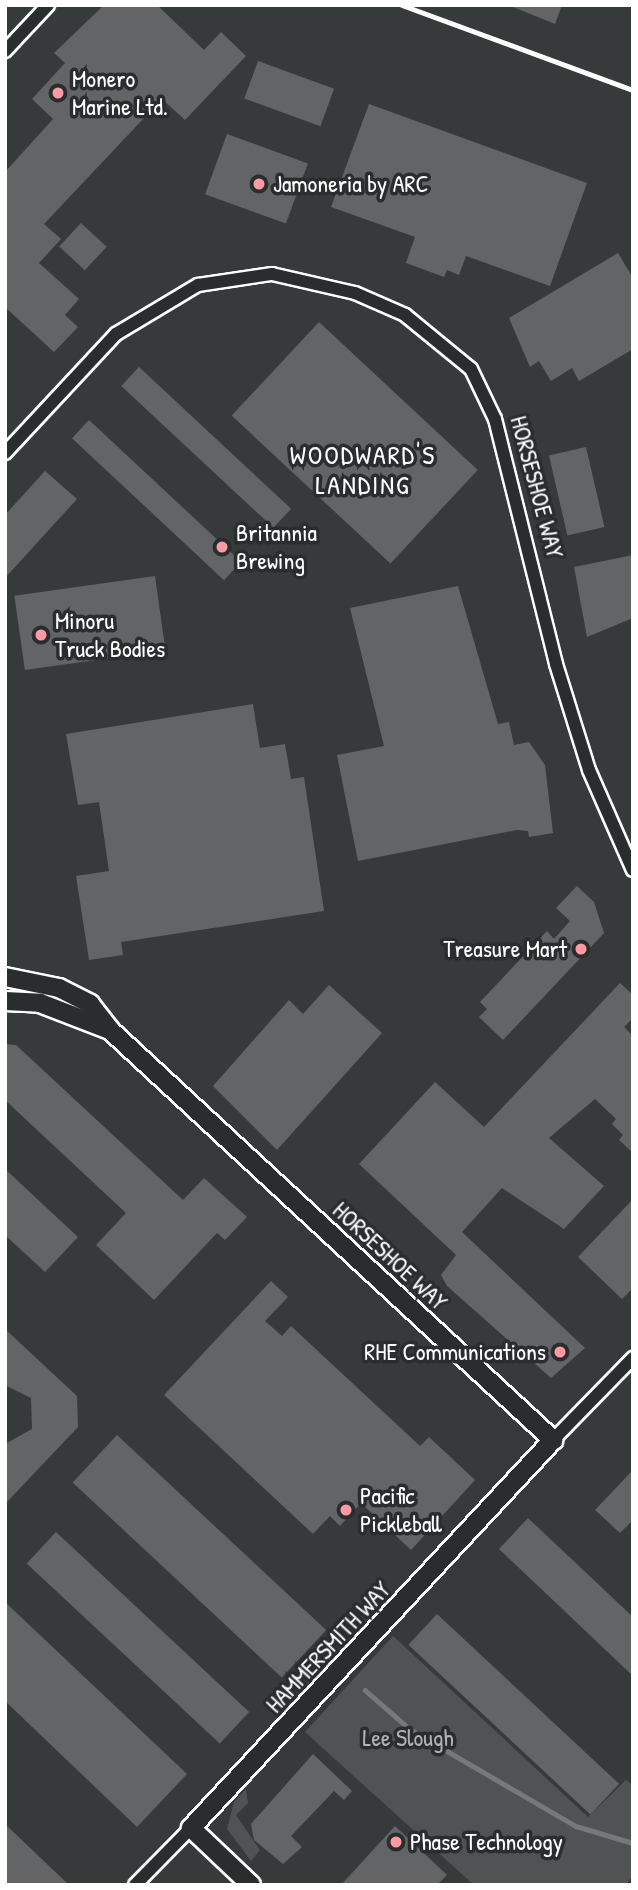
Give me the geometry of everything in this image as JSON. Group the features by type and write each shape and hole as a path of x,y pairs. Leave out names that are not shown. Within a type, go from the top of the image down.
{"street":[{"path":"5,51 48,5"},
{"name":"HORSESHOE WAY","path":"5,453 116,334 198,285 272,274 355,293 405,315 471,369 495,419 556,664 589,771 633,870"},
{"name":"HORSESHOE WAY","path":"5,976 77,996 110,1030 553,1440"},
{"name":"HORSESHOE WAY","path":"5,1001 40,1003 110,1030"},
{"path":"553,1440 633,1358"},
{"name":"HAMMERSMITH WAY","path":"135,1885 553,1440"},
{"path":"191,1828 251,1885"}],"green space":[{"name":"Lee Slough","path":"393,1636 588,1817 626,1780 633,1786 633,1876 625,1885 474,1885 305,1732"},
{"path":"246,1789 248,1803 236,1815 260,1850 251,1861 227,1829 234,1802"}],"building":[{"path":"104,5 157,5 204,50 221,32 246,56 185,120 162,99 44,224 61,239 39,263 79,299 65,315 78,327 54,352 5,307 5,172 53,119 32,99 65,63 54,53"},
{"path":"508,5 562,5 555,24"},
{"path":"258,61 334,89 320,126 244,99"},
{"path":"369,104 587,183 550,286 466,256 459,275 447,270 444,277 406,263 415,237 331,207"},
{"path":"227,134 308,163 286,224 205,194"},
{"path":"81,223 107,247 85,270 59,246"},
{"path":"618,253 633,278 633,349 579,381 572,368 551,381 539,361 530,367 509,318"},
{"path":"319,322 478,470 390,564 232,416"},
{"path":"139,367 291,509 273,528 121,386"},
{"path":"89,420 241,562 224,580 72,438"},
{"path":"586,447 604,527 567,535 549,456"},
{"path":"45,471 77,499 5,578 5,515"},
{"path":"633,555 633,618 587,637 574,567"},
{"path":"155,576 165,650 25,670 14,596"},
{"path":"458,586 498,724 509,722 514,745 529,742 545,765 553,833 529,837 528,831 517,830 358,861 337,755 384,746 350,608"},
{"path":"253,704 260,748 285,744 291,779 304,777 324,911 121,942 123,955 89,960 76,876 109,871 99,802 78,805 66,734"},
{"path":"577,886 594,902 604,933 503,1040 479,1017 487,1009 480,1002 547,931 554,939 570,921 556,908"},
{"path":"620,983 633,995 633,1018 624,1027 633,1036 633,1153 619,1140 623,1135 612,1124 616,1119 595,1099 549,1138 604,1186 564,1229 502,1188 462,1232 585,1348 551,1378 447,1286 441,1275 456,1255 359,1164 435,1082 484,1127"},
{"path":"329,985 382,1033 277,1150 213,1086 289,1000 303,1014"},
{"path":"5,1044 16,1045 183,1200 204,1178 247,1217 225,1240 217,1233 154,1300 96,1245 126,1213 5,1100"},
{"path":"5,1169 78,1237 45,1272 5,1235"},
{"path":"633,1199 633,1288 622,1299 578,1257"},
{"path":"271,1281 288,1297 265,1321 282,1336 291,1326 420,1446 429,1437 475,1480 411,1550 361,1503 340,1526 330,1516 313,1534 164,1395"},
{"path":"5,1329 77,1396 78,1427 5,1504 5,1444 32,1429 31,1398 5,1385"},
{"path":"117,1435 326,1630 282,1678 73,1483"},
{"path":"633,1470 633,1520 620,1533 595,1510"},
{"path":"528,1518 633,1617 633,1676 499,1549"},
{"path":"56,1532 249,1712 220,1743 27,1563"},
{"path":"5,1602 187,1774 137,1827 5,1701"},
{"path":"437,1614 619,1784 590,1815 408,1645"},
{"path":"313,1754 352,1791 344,1800 334,1791 291,1836 302,1847 283,1864 254,1840 251,1824"},
{"path":"5,1824 69,1885 5,1885"},
{"name":"Phase Technology","path":"395,1826 447,1875 437,1885 341,1885"}],"waterway":[{"path":"365,1690 411,1730 576,1826 633,1843"}],"railway":[{"path":"402,5 633,90"}],"place":[{"name":"Monero Marine Ltd.","path":"58,93"},
{"name":"Jamoneria by ARC","path":"259,184"},
{"name":"Britannia Brewing","path":"222,547"},
{"name":"Minoru Truck Bodies","path":"41,635"},
{"name":"Treasure Mart","path":"581,949"},
{"name":"RHE Communications","path":"560,1352"},
{"name":"Pacific Pickleball","path":"346,1510"},
{"name":"Phase Technology","path":"396,1842"}],"district":[{"name":"WOODWARD'S LANDING","path":"363,470"}]}
